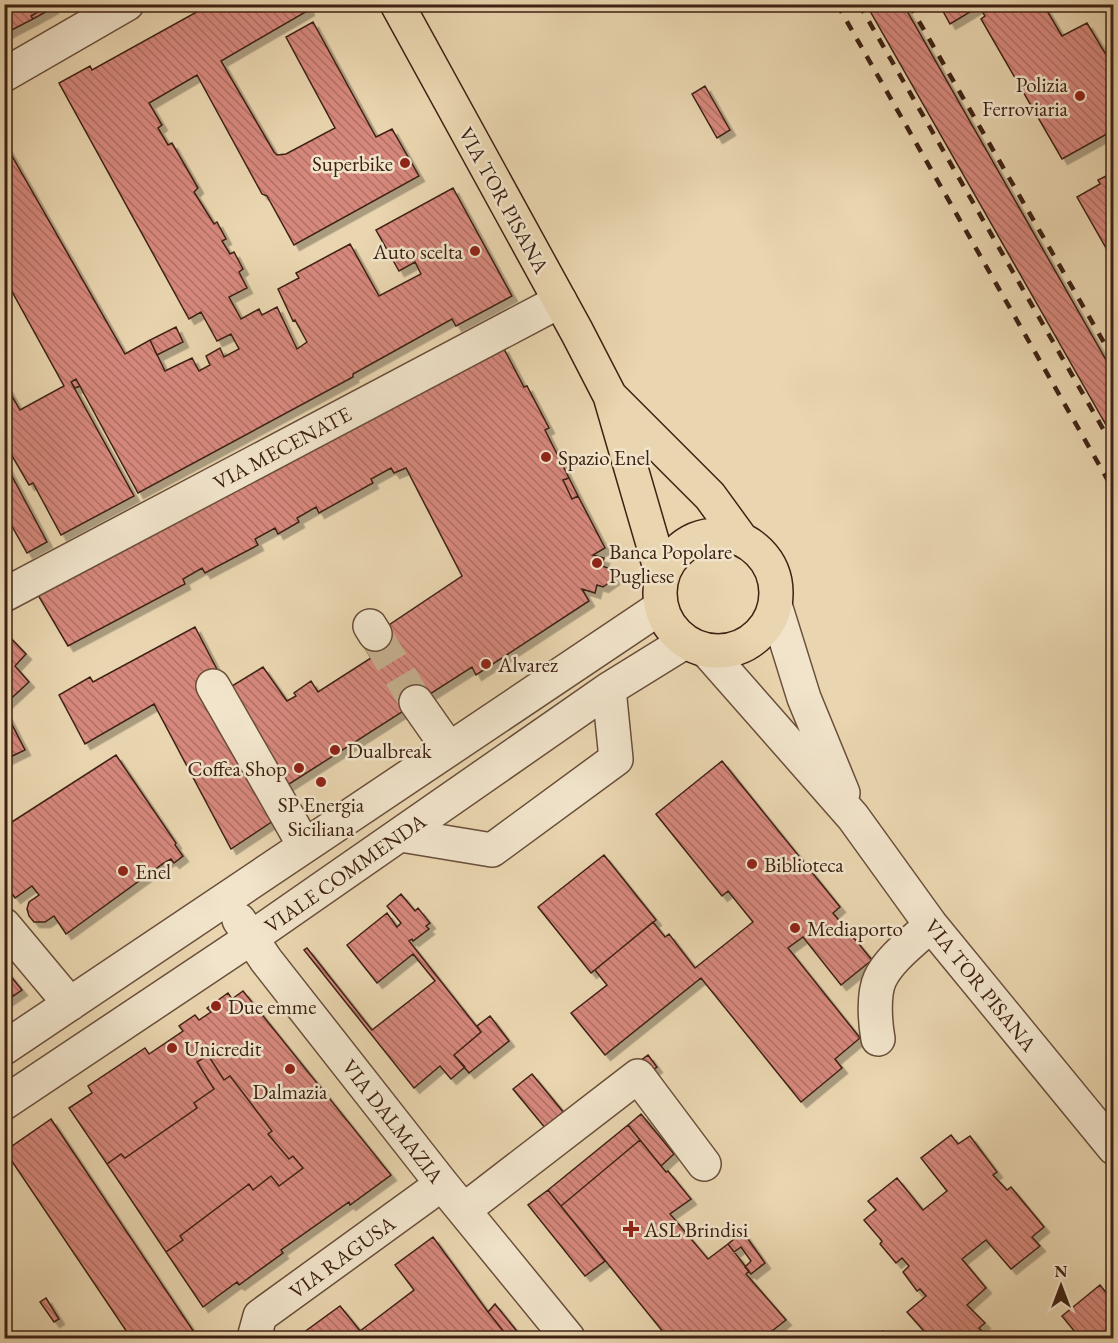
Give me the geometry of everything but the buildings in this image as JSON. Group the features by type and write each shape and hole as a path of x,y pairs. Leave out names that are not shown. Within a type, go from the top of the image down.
{"main road":[{"name":"VIA TOR PISANA","path":"397,4 610,396 662,575 659,591 661,607 669,627 696,647"},
{"name":"VIA TOR PISANA","path":"610,396 710,496 742,540 756,549 767,561 774,576 777,592 776,608"},
{"path":"662,575 670,560 681,548 695,540 711,536 727,536 742,540"},
{"path":"696,647 737,650 762,634 776,608"}],"street":[{"path":"4,75 127,4"},
{"name":"VIA MECENATE","path":"4,595 560,301"},
{"name":"VIALE COMMENDA","path":"4,1048 661,607"},
{"name":"VIA TOR PISANA","path":"776,608 804,698 853,817"},
{"name":"VIA TOR PISANA","path":"696,647 853,817 931,925 1113,1148"},
{"name":"VIALE COMMENDA","path":"4,1103 251,938 609,689 696,647"},
{"path":"213,686 304,845"},
{"path":"401,835 492,850 616,759 609,689"},
{"path":"416,702 449,749"},
{"name":"VIA DALMAZIA","path":"225,899 266,960 442,1184 568,1338"},
{"path":"4,925 70,1004"},
{"path":"878,1039 874,1015 879,979 897,956 931,925"},
{"path":"464,1210 638,1076 704,1164"},
{"name":"VIA RAGUSA","path":"254,1338 260,1316 442,1184"}],"tunnel":[{"path":"375,634 416,702"}],"railway":[{"path":"837,4 1114,491"},
{"path":"859,4 1114,448"},
{"path":"909,4 1114,360"}],"place":[{"name":"Polizia Ferroviaria","path":"1080,96"},
{"name":"Superbike","path":"405,163"},
{"name":"Auto scelta","path":"475,251"},
{"name":"Spazio Enel","path":"546,457"},
{"name":"Banca Popolare Pugliese","path":"597,563"},
{"name":"Alvarez","path":"486,664"},
{"name":"Dualbreak","path":"335,750"},
{"name":"Coffea Shop","path":"299,768"},
{"name":"SP Energia Siciliana","path":"321,782"},
{"name":"Biblioteca","path":"752,864"},
{"name":"Enel","path":"123,871"},
{"name":"Mediaporto","path":"795,928"},
{"name":"Due emme","path":"216,1006"},
{"name":"Unicredit","path":"172,1048"},
{"name":"Dalmazia","path":"290,1069"},
{"name":"ASL Brindisi","path":"631,1229"}]}
